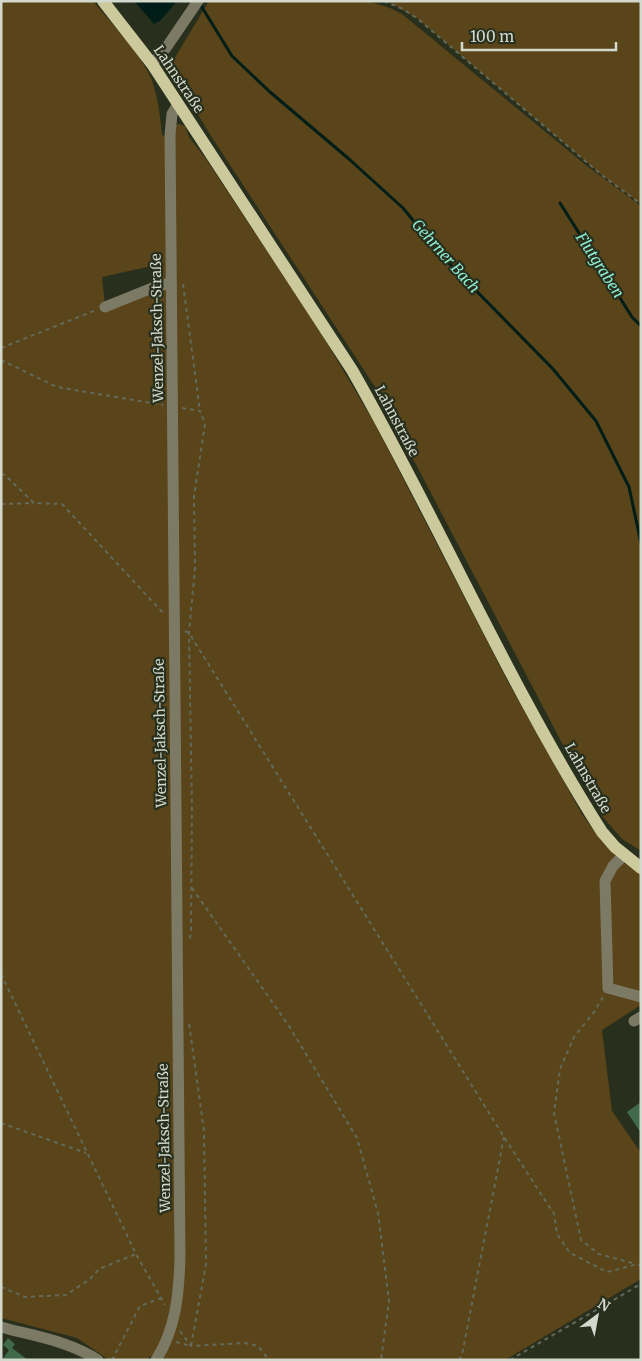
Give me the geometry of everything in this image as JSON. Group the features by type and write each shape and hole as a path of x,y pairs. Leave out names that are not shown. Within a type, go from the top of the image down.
{"main road":[{"name":"Lahnstraße","path":"103,1 152,64 352,370 381,420 533,714 602,832 624,856 641,868"}],"street":[{"path":"152,64 166,48 198,1"},
{"name":"Wenzel-Jaksch-Straße","path":"156,1360 167,1339 173,1321 177,1302 180,1257 174,625 177,283 170,123 172,114 178,104"},
{"path":"105,307 157,286 177,283"},
{"path":"624,856 613,866 605,881 608,988 641,997"},
{"path":"1,1327 71,1345 85,1351 98,1360"}],"path":[{"path":"384,1 403,9 418,19 603,176 641,204"},
{"path":"177,283 200,411"},
{"path":"1,348 105,307"},
{"path":"1,474 5,474 34,503"},
{"path":"1,504 62,504 174,625 189,633 554,1214 557,1234 570,1253 607,1272 639,1265"},
{"path":"192,888 289,1026 356,1138 378,1213 389,1302 381,1360"},
{"path":"1,974 136,1254 173,1321 191,1346"},
{"path":"608,988 594,1012 574,1037 560,1069 554,1113 581,1240 599,1254 639,1265"},
{"path":"187,1018 190,1027 204,1131 206,1264 191,1346"},
{"path":"1,1124 86,1153"},
{"path":"459,1360 462,1355 504,1137"},
{"path":"1,1287 25,1298 66,1295 90,1279 99,1269 136,1254"},
{"path":"510,1360 641,1284"},
{"path":"112,1360 140,1306 161,1298"},
{"path":"167,1339 191,1346 245,1343 258,1346 269,1360"}],"shaded area":[{"path":"1,1 93,1 133,48 146,68 155,92 162,135 173,138 176,125 185,126 189,137 206,159 321,333 375,424 508,682 582,814 602,842 621,861 641,874 641,1005 602,1030 612,1111 641,1153 641,1279 505,1360 156,1360 150,1356 147,1360 109,1360 77,1338 1,1318","holes":["156,265 157,286 105,306 102,277"]},
{"path":"209,1 368,1 390,8 402,14 587,166 641,206 641,851 622,839 602,816 377,390 211,136 173,73 174,59"},
{"path":"387,1 641,1 641,204 603,176 418,19"}],"water":[{"path":"134,1 177,1 160,21 154,24"}],"building":[{"path":"641,1102 641,1133 627,1112"},
{"path":"8,1338 15,1344 12,1348 28,1360 2,1360 9,1350 3,1345"}],"waterway":[{"name":"Gehrner Bach","path":"200,4 232,56 270,92 403,208 441,255 553,369 596,421 629,487 641,543"},
{"name":"Flutgraben","path":"560,203 632,317 641,326"}]}
